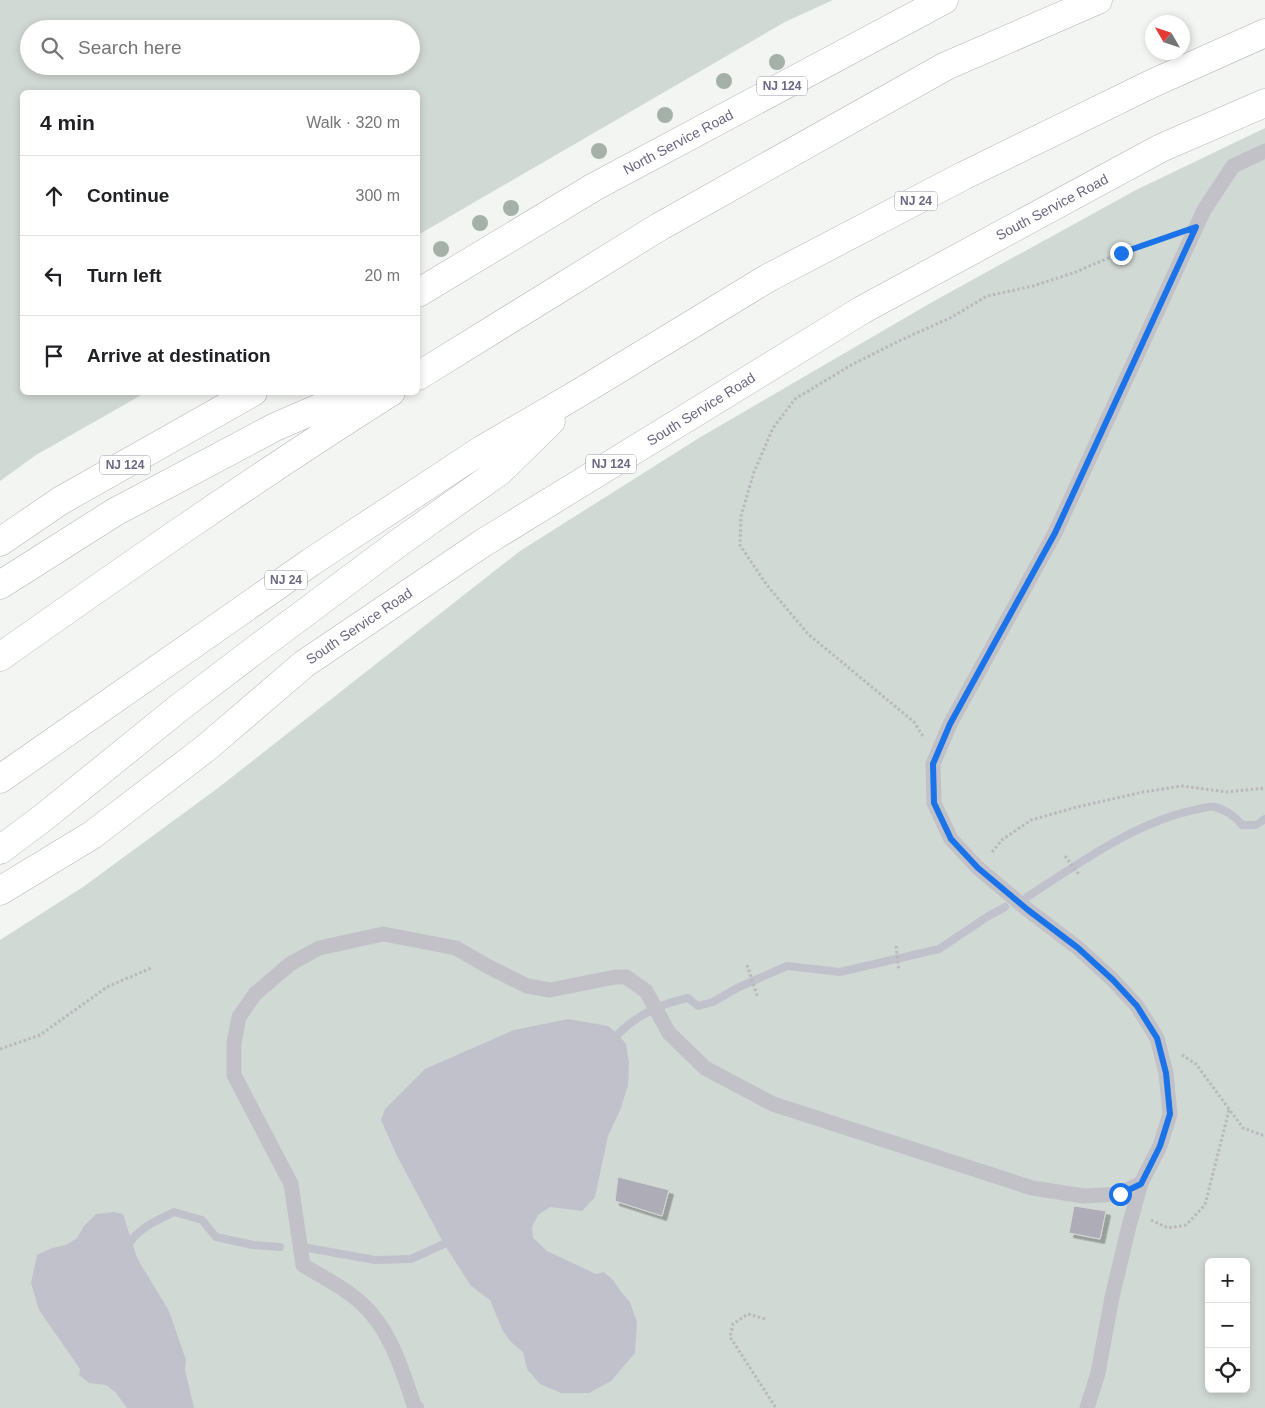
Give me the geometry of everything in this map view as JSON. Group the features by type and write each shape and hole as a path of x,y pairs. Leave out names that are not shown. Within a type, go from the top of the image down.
{"main road":[{"name":"North Service Road","path":"420,292 594,187 944,0"},
{"path":"420,375 659,227 946,66 1098,0"},
{"name":"NJ 24","path":"0,779 319,557 483,449 776,274 972,172 1151,84 1265,33"},
{"name":"South Service Road","path":"0,891 92,835 206,748 304,664 483,543 862,310 1161,148 1265,103"},
{"path":"420,365 470,343"},
{"path":"0,850 255,650 397,544 500,471 579,393"},
{"name":"NJ 124","path":"0,542 60,500 247,395"},
{"path":"0,585 116,512 275,427 349,395"},
{"path":"0,657 161,543 387,395"}],"lane":[{"path":"1087,1408 1098,1373 1112,1297 1133,1211 1141,1184 1160,1146 1170,1114 1166,1073 1157,1038 1137,1006 1113,980 1078,948 1028,910 978,868 951,839 934,803 933,764 950,724 1055,533 1204,210 1233,166 1265,152"},
{"path":"417,1408 414,1405 396,1354 379,1324 362,1303 303,1265 291,1184 234,1075 234,1043 239,1016 255,994 290,964 319,948 383,934 456,948 527,986 550,990 615,977 626,977 646,991 669,1034 705,1068 773,1104 1032,1188 1084,1196 1120,1194 1141,1184"}],"path":[{"path":"937,756 914,722 808,634 766,584 740,545 741,516 754,472 773,428 795,399 853,364 952,317 987,296 1033,286 1065,276 1137,246 1196,227"},
{"path":"978,868 1002,840 1031,820 1040,817 1143,792 1182,786 1227,792 1265,788"},
{"path":"1065,856 1080,876"},
{"path":"896,946 899,971"},
{"path":"747,966 758,998"},
{"path":"0,1048 40,1035 107,987 151,968"},
{"path":"1157,1038 1196,1064 1242,1128 1265,1136"},
{"path":"1133,1211 1168,1228 1186,1225 1205,1205 1229,1110"},
{"path":"765,1319 748,1314 733,1324 730,1337 776,1408"}],"shaded area":[{"path":"0,0 833,0 785,22 420,234 420,90 20,90 20,395 141,395 36,455 0,481"},
{"path":"1265,128 1265,1408 0,1408 0,940 83,887 218,788 520,551 699,438 934,301 1136,190"},
{"path":"568,1019 608,1026 626,1044 629,1063 628,1085 621,1108 608,1136 595,1197 582,1211 550,1207 538,1215 532,1227 533,1238 547,1251 596,1274 604,1272 613,1280 630,1302 637,1322 635,1353 611,1381 589,1393 561,1393 540,1384 527,1369 523,1352 511,1342 503,1331 490,1300 471,1286 444,1244 397,1156 381,1120 385,1109 425,1069 514,1030"},
{"path":"114,1212 123,1214 137,1258 169,1311 186,1360 185,1370 194,1408 127,1408 116,1393 106,1385 89,1383 79,1375 80,1369 39,1310 31,1283 37,1255 52,1248 66,1245 77,1238 84,1226 96,1214"}],"building":[{"path":"618,1177 669,1190 662,1216 615,1201"},
{"path":"1074,1206 1106,1211 1100,1239 1069,1233"}],"waterway":[{"path":"1027,897 1109,845 1131,833 1176,815 1212,807 1230,814 1242,825 1256,825 1265,819"},
{"path":"612,1041 628,1025 656,1008 688,998 698,1006 713,1002 737,988 787,966 840,972 939,949 1005,907"},
{"path":"128,1247 135,1235 154,1222 174,1212 202,1220 216,1237 253,1245 280,1247"},
{"path":"308,1248 375,1260 411,1259 444,1244 450,1236"}],"route":[{"path":"1120,1194 1141,1184 1160,1146 1170,1114 1166,1073 1157,1038 1137,1006 1113,980 1078,948 1028,910 978,868 951,839 934,803 933,764 950,724 1055,533 1196,227 1121,253"}]}
